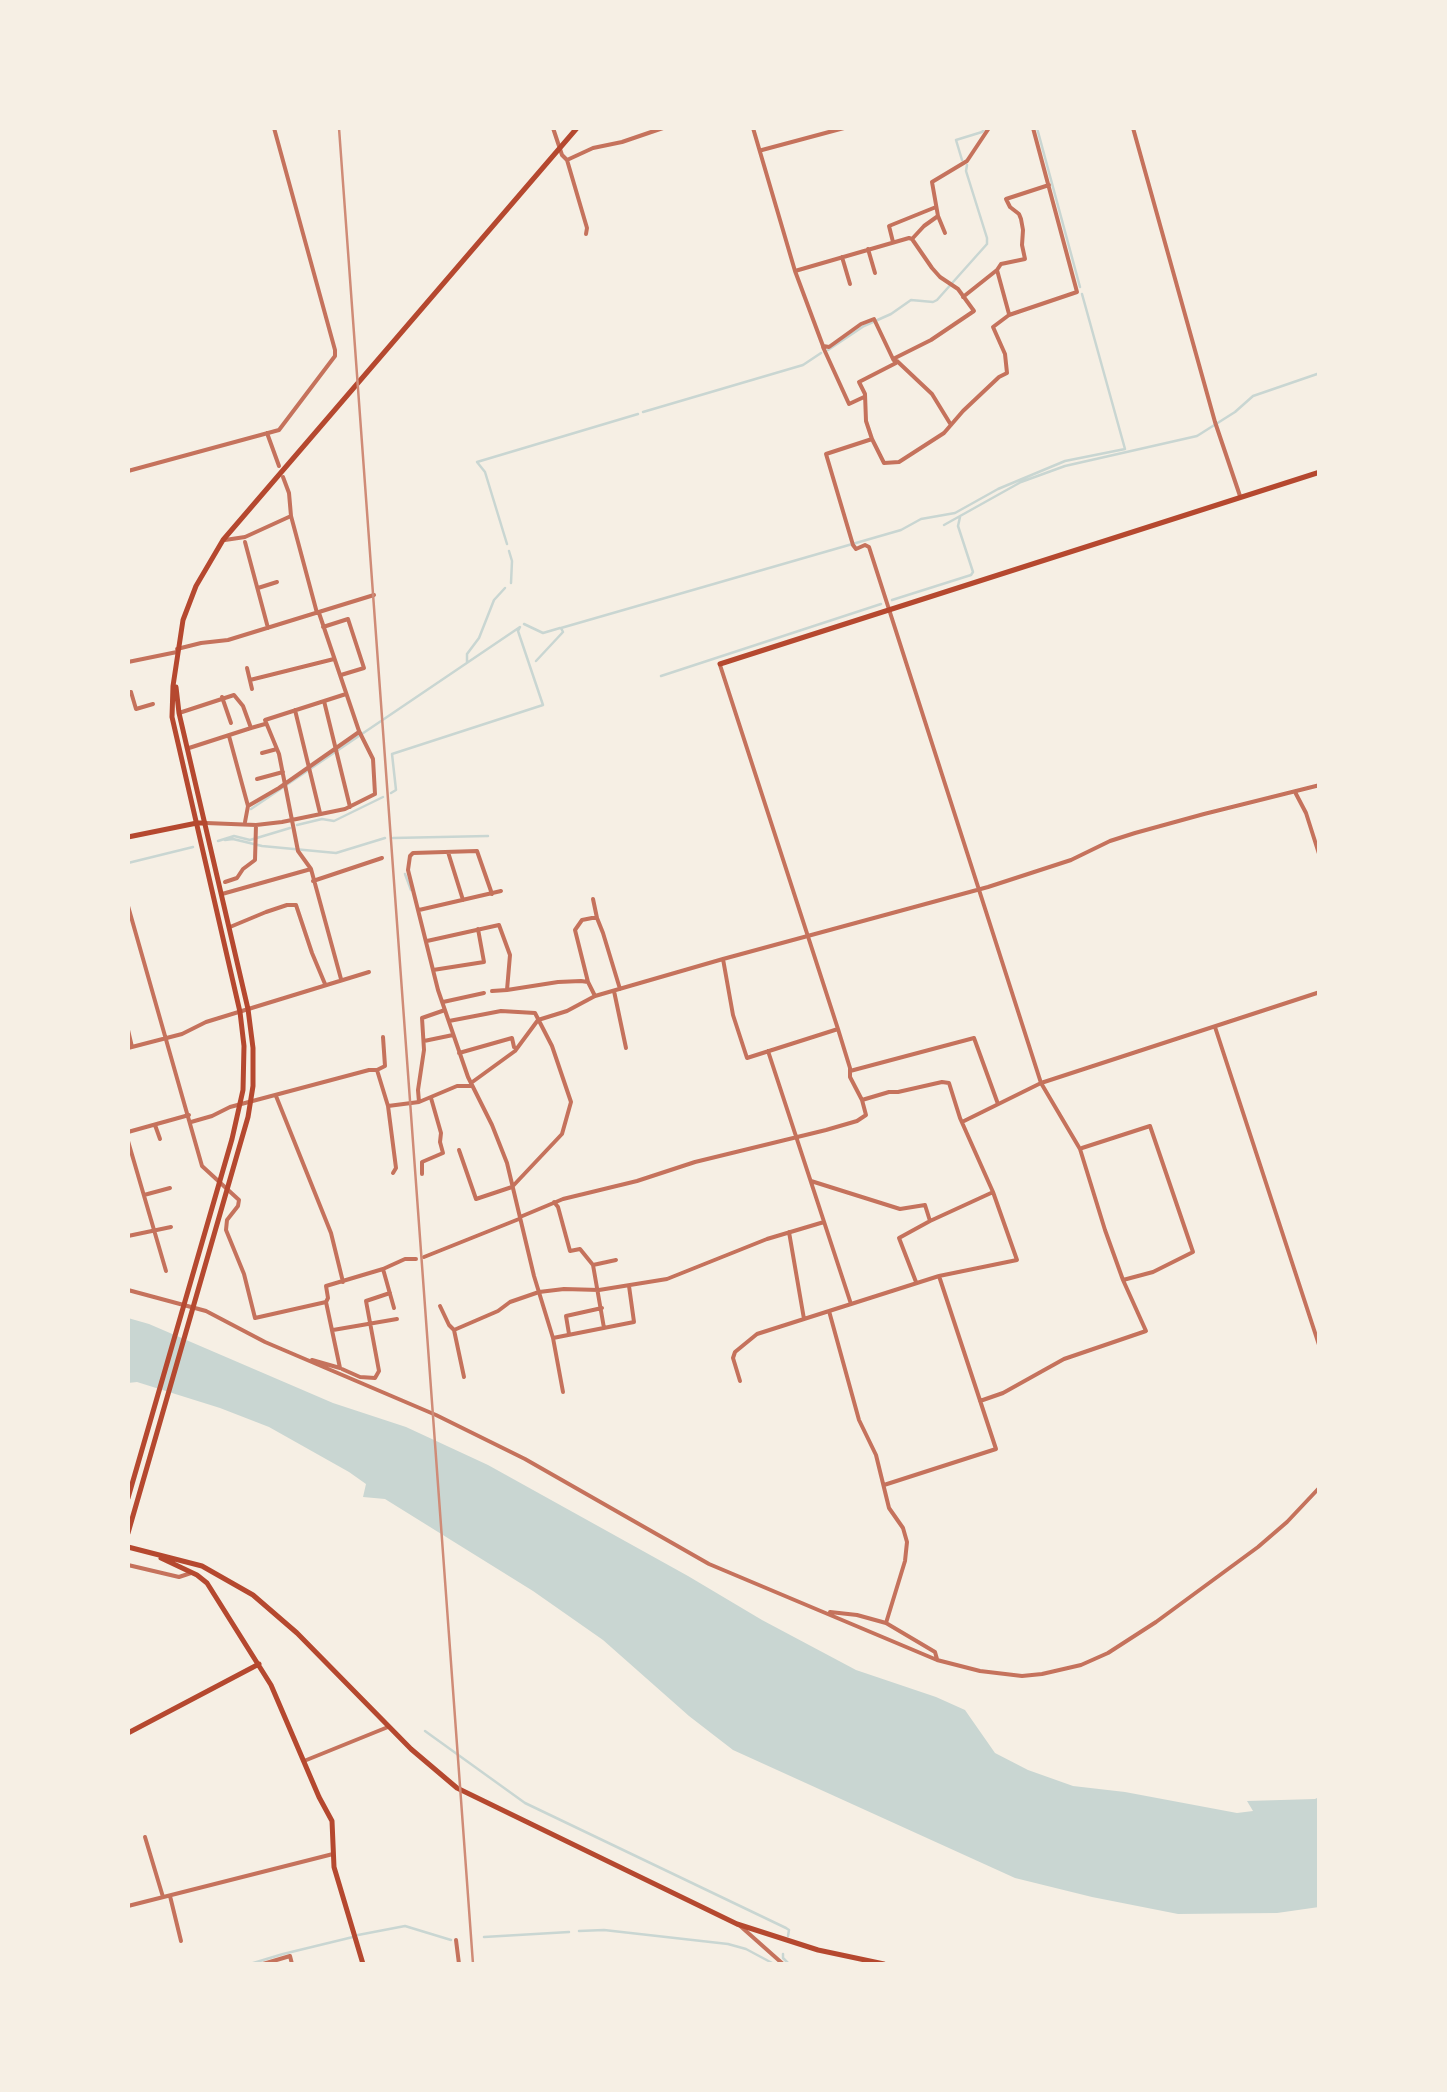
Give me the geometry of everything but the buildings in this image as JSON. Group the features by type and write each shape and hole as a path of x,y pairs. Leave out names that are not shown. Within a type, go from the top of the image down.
{"main road":[{"path":"128,1498 241,1104 244,1059 240,1012 174,726 172,696 177,651 188,604 223,540 577,128"},
{"path":"720,664 1320,472"},
{"path":"128,1532 251,1102 254,1058 248,1008 179,713 175,670"},
{"path":"128,837 205,823"},
{"path":"128,1548 202,1566 253,1595 457,1788 738,1924 818,1950 884,1964"},
{"path":"153,1555 204,1581 276,1694 332,1821 336,1874 363,1964"},
{"path":"128,1733 259,1664"}],"street":[{"path":"128,471 279,430 336,353 274,128"},
{"path":"553,128 568,160 586,234"},
{"path":"568,160 587,150 663,128"},
{"path":"753,128 795,271 823,346 850,404 864,397"},
{"path":"760,150 844,128"},
{"path":"945,233 932,182 967,161 988,128"},
{"path":"912,239 932,268 974,311 859,382 866,421 884,463 899,462 952,427 963,410 1007,373 1005,354 993,328 1009,315 1077,292 1033,128"},
{"path":"1133,128 1240,496"},
{"path":"963,297 1001,264 1025,259 1022,219 1006,198 1049,185"},
{"path":"893,242 889,226 936,207"},
{"path":"795,271 912,239 938,216"},
{"path":"868,249 875,273"},
{"path":"842,257 850,284"},
{"path":"997,270 1009,315"},
{"path":"823,346 828,347 861,324 875,322 895,360 932,394 952,427"},
{"path":"267,433 279,466"},
{"path":"872,439 826,454 852,543 856,548 865,544 869,547 1041,1083 1080,1149 1123,1280 1146,1332 1064,1359 1003,1393 980,1400"},
{"path":"205,823 256,827 350,807 375,794 373,759 318,613 283,477"},
{"path":"223,540 245,537 291,516"},
{"path":"245,542 268,628"},
{"path":"257,588 278,582"},
{"path":"128,662 228,640 374,595"},
{"path":"324,627 348,619 364,668 340,676"},
{"path":"250,680 334,659"},
{"path":"424,1256 554,1202 857,1121 866,1115 850,1077 838,1028 720,664"},
{"path":"246,668 252,690"},
{"path":"128,693 131,692 136,709 153,704"},
{"path":"341,979 311,869 298,849 278,749 265,720 346,694"},
{"path":"179,713 234,695 251,728"},
{"path":"222,698 231,724"},
{"path":"324,701 350,807"},
{"path":"295,710 320,814"},
{"path":"188,748 267,724"},
{"path":"248,806 360,732"},
{"path":"229,736 248,806 244,824"},
{"path":"262,753 278,749"},
{"path":"257,779 283,772"},
{"path":"388,1106 419,1102 472,1084 515,1051 540,1020 595,996 979,888 1071,860 1110,841 1320,786"},
{"path":"1295,792 1320,857"},
{"path":"225,882 237,878 255,860 256,827"},
{"path":"492,894 477,851 410,856 408,870 433,970 459,1053 507,1163 553,1338 563,1392"},
{"path":"448,852 463,900"},
{"path":"313,881 382,858"},
{"path":"222,894 311,869"},
{"path":"419,910 500,891"},
{"path":"593,899 617,990 626,1048"},
{"path":"128,906 202,1166 239,1202 228,1217 226,1230 244,1274 255,1318 326,1302"},
{"path":"230,927 266,912 296,906 325,984"},
{"path":"595,996 576,930 583,920 597,918"},
{"path":"427,941 499,924 510,955 507,990"},
{"path":"433,970 484,962 478,929"},
{"path":"724,958 733,1015 747,1058 838,1028"},
{"path":"128,1030 130,1048 369,972"},
{"path":"492,991 588,982"},
{"path":"444,1002 484,992"},
{"path":"962,1122 1041,1083 1320,992"},
{"path":"419,1102 422,1018 446,1010"},
{"path":"449,1021 500,1011 532,1012 552,1046 570,1102 562,1134 512,1186 476,1199 459,1150"},
{"path":"1215,1027 1320,1348"},
{"path":"423,1042 453,1035"},
{"path":"128,1132 377,1070 384,1066 383,1037"},
{"path":"459,1053 512,1038 514,1047"},
{"path":"850,1071 974,1038 998,1104"},
{"path":"768,1051 851,1304"},
{"path":"377,1070 388,1106 396,1168 393,1173"},
{"path":"740,1381 732,1355 757,1334 916,1282 1017,1260 962,1122 952,1086 946,1082 862,1100"},
{"path":"276,1096 331,1233 343,1282"},
{"path":"422,1174 422,1162 443,1154 432,1098"},
{"path":"156,1124 160,1139"},
{"path":"1080,1149 1150,1126 1193,1252 1153,1272 1123,1280"},
{"path":"128,1141 166,1271"},
{"path":"810,1180 900,1208 924,1205 930,1221"},
{"path":"144,1195 170,1188"},
{"path":"916,1282 899,1238 993,1192"},
{"path":"554,1202 570,1251 580,1249 594,1265 604,1328"},
{"path":"454,1330 539,1292 598,1290 678,1276 824,1222"},
{"path":"128,1236 171,1227"},
{"path":"789,1232 804,1319"},
{"path":"340,1368 326,1286 404,1259 416,1259"},
{"path":"594,1265 616,1260"},
{"path":"383,1269 394,1308"},
{"path":"883,1485 996,1449 939,1276"},
{"path":"553,1338 634,1322 629,1286"},
{"path":"128,1290 192,1311 206,1311 265,1342 509,1450 692,1556 937,1660 980,1671 1022,1676 1062,1670 1099,1657 1156,1622 1261,1544 1320,1487"},
{"path":"307,1360 315,1359 360,1377 375,1378 379,1372 366,1301 390,1294"},
{"path":"440,1306 454,1330 464,1377"},
{"path":"569,1334 566,1316 602,1308"},
{"path":"829,1311 859,1420 876,1455 889,1508 903,1528 908,1548 886,1623"},
{"path":"333,1330 396,1319"},
{"path":"128,1566 179,1576 192,1572"},
{"path":"826,1613 840,1612 886,1623 934,1652 937,1660"},
{"path":"304,1761 389,1727"},
{"path":"145,1837 163,1898"},
{"path":"128,1906 333,1854"},
{"path":"170,1896 181,1941"},
{"path":"738,1924 783,1964"},
{"path":"456,1940 459,1964"},
{"path":"264,1964 290,1956 292,1964"}],"shaded area":[{"path":"128,1318 333,1403 406,1427 488,1465 856,1670 965,1710 995,1753 1028,1770 1073,1786 1237,1813 1253,1811 1247,1801 1319,1797 1319,1907 1277,1913 1178,1914 1015,1878 733,1750 603,1640 533,1591 385,1499 363,1497 366,1484 349,1472 269,1427 137,1382 128,1383"}],"waterway":[{"path":"962,160 956,140 985,128"},
{"path":"1037,128 1080,287"},
{"path":"828,350 911,300 937,300 987,244 967,165"},
{"path":"536,661 563,632 561,628 901,530 921,519 955,513 998,489 1065,461 1125,449 1082,294"},
{"path":"643,412 803,365 821,353"},
{"path":"944,525 1021,482 1065,466 1197,436 1253,396 1320,373"},
{"path":"507,544 485,472 477,462 638,414"},
{"path":"892,600 971,575 958,526 960,517"},
{"path":"509,551 511,583"},
{"path":"467,662 467,654 479,638 494,600 505,588"},
{"path":"661,676 881,604"},
{"path":"524,624 543,633 560,628"},
{"path":"251,809 520,627 518,631 543,705 392,754 396,790 391,793"},
{"path":"297,825 322,819 334,821 383,797"},
{"path":"218,841 234,836 250,840 290,828"},
{"path":"393,838 488,836"},
{"path":"225,840 336,853 385,838"},
{"path":"128,863 193,847"},
{"path":"405,874 411,890"},
{"path":"425,1731 525,1803 786,1928 788,1936"},
{"path":"358,1935 405,1926 451,1940"},
{"path":"579,1931 604,1930 728,1944 774,1964"},
{"path":"484,1937 569,1932"},
{"path":"250,1964 353,1937"},
{"path":"783,1954 789,1964"}],"railway":[{"path":"339,128 473,1964"}]}
